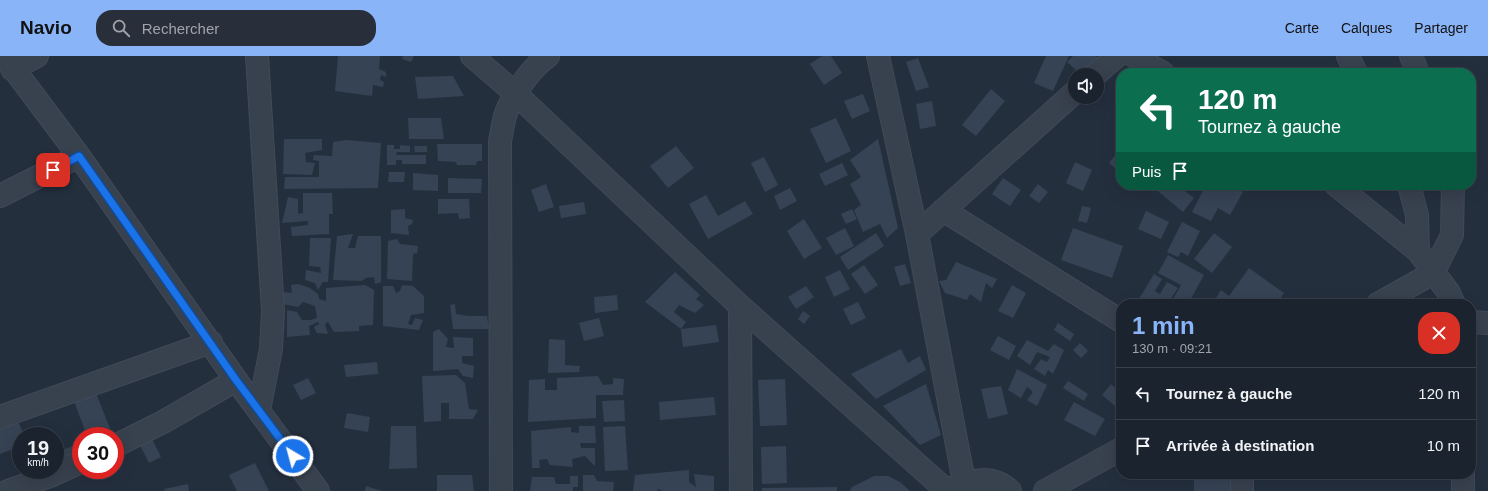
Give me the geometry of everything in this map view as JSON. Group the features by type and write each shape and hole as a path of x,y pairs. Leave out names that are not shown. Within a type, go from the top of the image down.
{"street":[{"path":"37,56 8,62 79,156 211,342 236,380 318,491"},
{"path":"257,56 273,311 271,349 259,410"},
{"path":"472,56 516,94 740,306 953,488"},
{"path":"501,491 500,141 506,114 516,94 538,63 548,56"},
{"path":"878,56 917,234 953,488"},
{"path":"1103,68 1117,56"},
{"path":"1134,56 1154,68"},
{"path":"1348,56 1354,68"},
{"path":"1412,56 1416,68"},
{"path":"917,234 1068,98"},
{"path":"0,196 79,156"},
{"path":"1342,190 1418,250 1452,299"},
{"path":"1410,190 1417,215 1418,250"},
{"path":"1387,299 1433,273 1452,235 1453,190"},
{"path":"943,210 1116,318"},
{"path":"740,306 741,491"},
{"path":"1476,322 1488,323"},
{"path":"0,417 211,342"},
{"path":"124,442 163,422 236,380"},
{"path":"1045,491 1116,452"},
{"path":"8,491 50,476 72,466"},
{"path":"1242,479 1242,491"},
{"path":"1463,479 1463,491"},
{"path":"953,488 988,480 1006,487 1010,491"}],"building":[{"path":"338,56 380,56 379,69 386,72 386,77 381,75 380,80 384,82 383,87 373,85 372,96 335,91"},
{"path":"403,56 414,56 411,62 402,59"},
{"path":"822,56 831,56 842,73 824,85 810,64"},
{"path":"1046,56 1069,56 1053,91 1034,83"},
{"path":"1073,56 1096,56 1098,58 1089,68 1074,68 1067,62"},
{"path":"918,58 929,87 916,91 906,62"},
{"path":"453,76 464,96 418,99 415,77"},
{"path":"991,89 1005,101 976,136 962,125"},
{"path":"863,94 870,111 852,119 844,101"},
{"path":"932,101 936,126 920,129 916,104"},
{"path":"408,118 441,118 444,139 409,139"},
{"path":"836,118 851,151 826,163 810,129"},
{"path":"284,139 322,139 322,150 305,153 306,162 315,163 312,175 283,174"},
{"path":"878,139 898,228 887,238 880,224 863,232 854,210 861,205 850,184 861,177 850,160"},
{"path":"346,140 381,143 378,188 284,189 285,177 319,177 319,161 313,160 314,155 332,156 333,142"},
{"path":"437,144 482,144 482,161 477,161 476,165 457,165 456,162 438,161"},
{"path":"387,145 394,145 394,149 400,149 400,145 410,146 410,152 397,152 396,155 426,155 426,164 402,164 402,160 396,160 396,165 387,165"},
{"path":"414,146 427,146 427,152 415,152"},
{"path":"676,146 694,168 668,188 650,166"},
{"path":"1116,154 1116,169 1109,163"},
{"path":"764,157 778,185 765,192 751,163"},
{"path":"1075,162 1092,170 1083,191 1066,183"},
{"path":"842,163 848,175 825,186 819,174"},
{"path":"389,172 405,172 404,182 388,182"},
{"path":"413,173 438,175 438,191 413,190"},
{"path":"448,178 482,179 481,193 448,193"},
{"path":"1003,178 1021,190 1010,206 992,194"},
{"path":"546,184 554,207 539,212 531,190"},
{"path":"1038,184 1048,192 1039,203 1029,196"},
{"path":"790,188 797,201 780,210 774,196"},
{"path":"1156,190 1184,190 1194,198 1183,212"},
{"path":"1203,190 1239,190 1243,192 1230,215 1218,208 1211,221 1192,212"},
{"path":"303,193 332,193 333,214 329,214 329,234 292,236 291,227 308,225 308,221 282,223 288,197 298,199 298,214 303,213"},
{"path":"706,195 718,216 745,201 753,214 708,239 689,204"},
{"path":"438,199 469,199 470,218 459,219 458,213 438,214"},
{"path":"584,202 586,214 561,218 559,206"},
{"path":"1082,206 1091,208 1087,223 1078,221"},
{"path":"405,209 405,218 413,220 412,224 408,226 409,235 391,233 391,210"},
{"path":"852,209 857,219 846,224 841,214"},
{"path":"1146,211 1169,222 1161,239 1138,229"},
{"path":"804,219 822,248 804,259 787,231"},
{"path":"1182,222 1200,231 1188,256 1181,252 1178,257 1167,252"},
{"path":"845,228 854,246 836,255 826,238"},
{"path":"1073,228 1123,246 1112,278 1061,260"},
{"path":"876,233 884,246 848,270 840,257"},
{"path":"1214,233 1232,247 1212,273 1194,259"},
{"path":"353,234 348,248 355,248 358,236 381,236 381,282 375,284 374,277 366,278 362,281 333,280 337,236"},
{"path":"310,238 331,238 328,282 323,282 318,290 315,283 305,280 306,270 321,273 320,267 309,266"},
{"path":"397,239 400,244 418,246 417,253 413,254 412,281 387,279 388,241"},
{"path":"1168,255 1204,275 1191,299 1173,299 1181,285 1158,273"},
{"path":"956,262 997,279 992,288 986,283 981,302 970,294 967,300 945,293 939,281 946,280"},
{"path":"905,264 911,283 900,286 894,267"},
{"path":"864,265 878,285 865,294 851,274"},
{"path":"1249,268 1284,293 1280,299 1215,299 1221,290 1229,296"},
{"path":"840,270 850,289 834,297 825,277"},
{"path":"675,272 700,295 696,299 704,305 695,313 679,305 674,312 686,322 681,329 645,302"},
{"path":"1154,274 1162,279 1155,291 1160,294 1167,282 1178,288 1171,299 1139,299"},
{"path":"298,284 310,288 318,294 319,299 326,301 326,288 365,285 374,290 373,325 359,326 359,331 334,332 328,322 325,324 328,334 317,333 314,327 319,324 318,322 309,326 310,335 287,337 287,310 297,312 302,320 317,318 315,306 303,302 298,307 283,304 284,292 292,293 291,285"},
{"path":"402,285 413,286 424,296 424,313 411,315 408,324 412,325 415,318 423,320 419,330 383,326 383,286 393,286 396,293 400,291"},
{"path":"1012,285 1026,293 1013,318 998,311"},
{"path":"806,286 814,297 796,309 788,297"},
{"path":"617,295 618,310 595,313 594,297"},
{"path":"858,302 866,318 851,325 843,309"},
{"path":"455,304 456,314 468,316 487,316 489,329 453,329 450,305"},
{"path":"803,311 810,316 804,324 798,319"},
{"path":"599,318 604,336 584,341 579,323"},
{"path":"1058,323 1074,334 1070,341 1054,330"},
{"path":"716,325 719,342 683,347 681,329"},
{"path":"439,329 448,339 446,347 454,348 453,337 473,338 473,356 462,356 462,363 474,366 473,378 463,376 458,369 433,371 433,332"},
{"path":"998,336 1016,346 1009,360 990,350"},
{"path":"549,339 565,340 565,365 580,366 579,372 548,373"},
{"path":"1027,340 1048,351 1054,344 1064,350 1053,374 1048,370 1045,376 1034,369 1041,359 1047,362 1050,357 1037,352 1030,365 1017,356"},
{"path":"1080,343 1088,351 1081,358 1073,350"},
{"path":"901,349 908,363 920,356 926,370 876,399 851,374"},
{"path":"377,362 378,374 346,377 344,365"},
{"path":"1017,369 1047,385 1037,406 1027,400 1033,392 1027,387 1021,398 1008,390"},
{"path":"456,375 465,383 469,409 478,410 473,419 449,419 449,403 441,403 441,421 424,422 422,376"},
{"path":"598,376 603,385 613,384 613,378 624,379 623,395 596,395 596,418 528,422 529,380 545,379 545,390 557,390 557,378"},
{"path":"308,378 316,393 301,400 293,385"},
{"path":"785,379 787,425 760,426 758,380"},
{"path":"1068,381 1088,394 1084,401 1063,388"},
{"path":"926,384 941,435 920,445 883,406"},
{"path":"1111,384 1116,388 1116,407 1102,395"},
{"path":"1001,386 1008,414 988,419 981,389"},
{"path":"96,393 109,427 84,427 74,401"},
{"path":"714,397 716,415 660,420 659,402"},
{"path":"624,400 625,421 604,422 602,401"},
{"path":"1074,402 1105,419 1095,436 1064,420"},
{"path":"347,413 370,417 368,432 344,428"},
{"path":"17,418 20,427 12,427 12,449 0,454 0,425"},
{"path":"391,426 416,426 417,468 389,469"},
{"path":"579,426 595,426 596,443 580,443 581,448 595,448 595,466 585,456 572,459 573,467 550,465 547,459 539,460 540,468 532,468 531,431 571,427 571,432 579,433"},
{"path":"625,426 628,470 605,471 603,427"},
{"path":"150,435 161,457 149,463 138,441"},
{"path":"72,446 72,457 64,462 64,449"},
{"path":"786,446 787,483 762,484 761,447"},
{"path":"255,463 269,491 237,491 229,475"},
{"path":"689,470 689,482 696,487 694,474 714,476 714,491 663,491 658,489 657,491 633,491 635,475"},
{"path":"437,475 472,475 474,491 437,491"},
{"path":"583,475 594,475 597,481 614,482 613,491 583,491"},
{"path":"570,476 578,476 578,487 573,487 573,491 530,491 532,477 554,477 556,484 570,484"},
{"path":"874,476 888,476 900,482 910,491 850,491 852,487"},
{"path":"1194,479 1230,479 1230,491 1194,491"},
{"path":"188,484 189,491 165,491 164,489"},
{"path":"366,486 382,491 365,491"},
{"path":"837,487 837,491 762,491 762,488"}],"route":[{"path":"53,170 79,156 211,342 236,380 293,456"}]}
